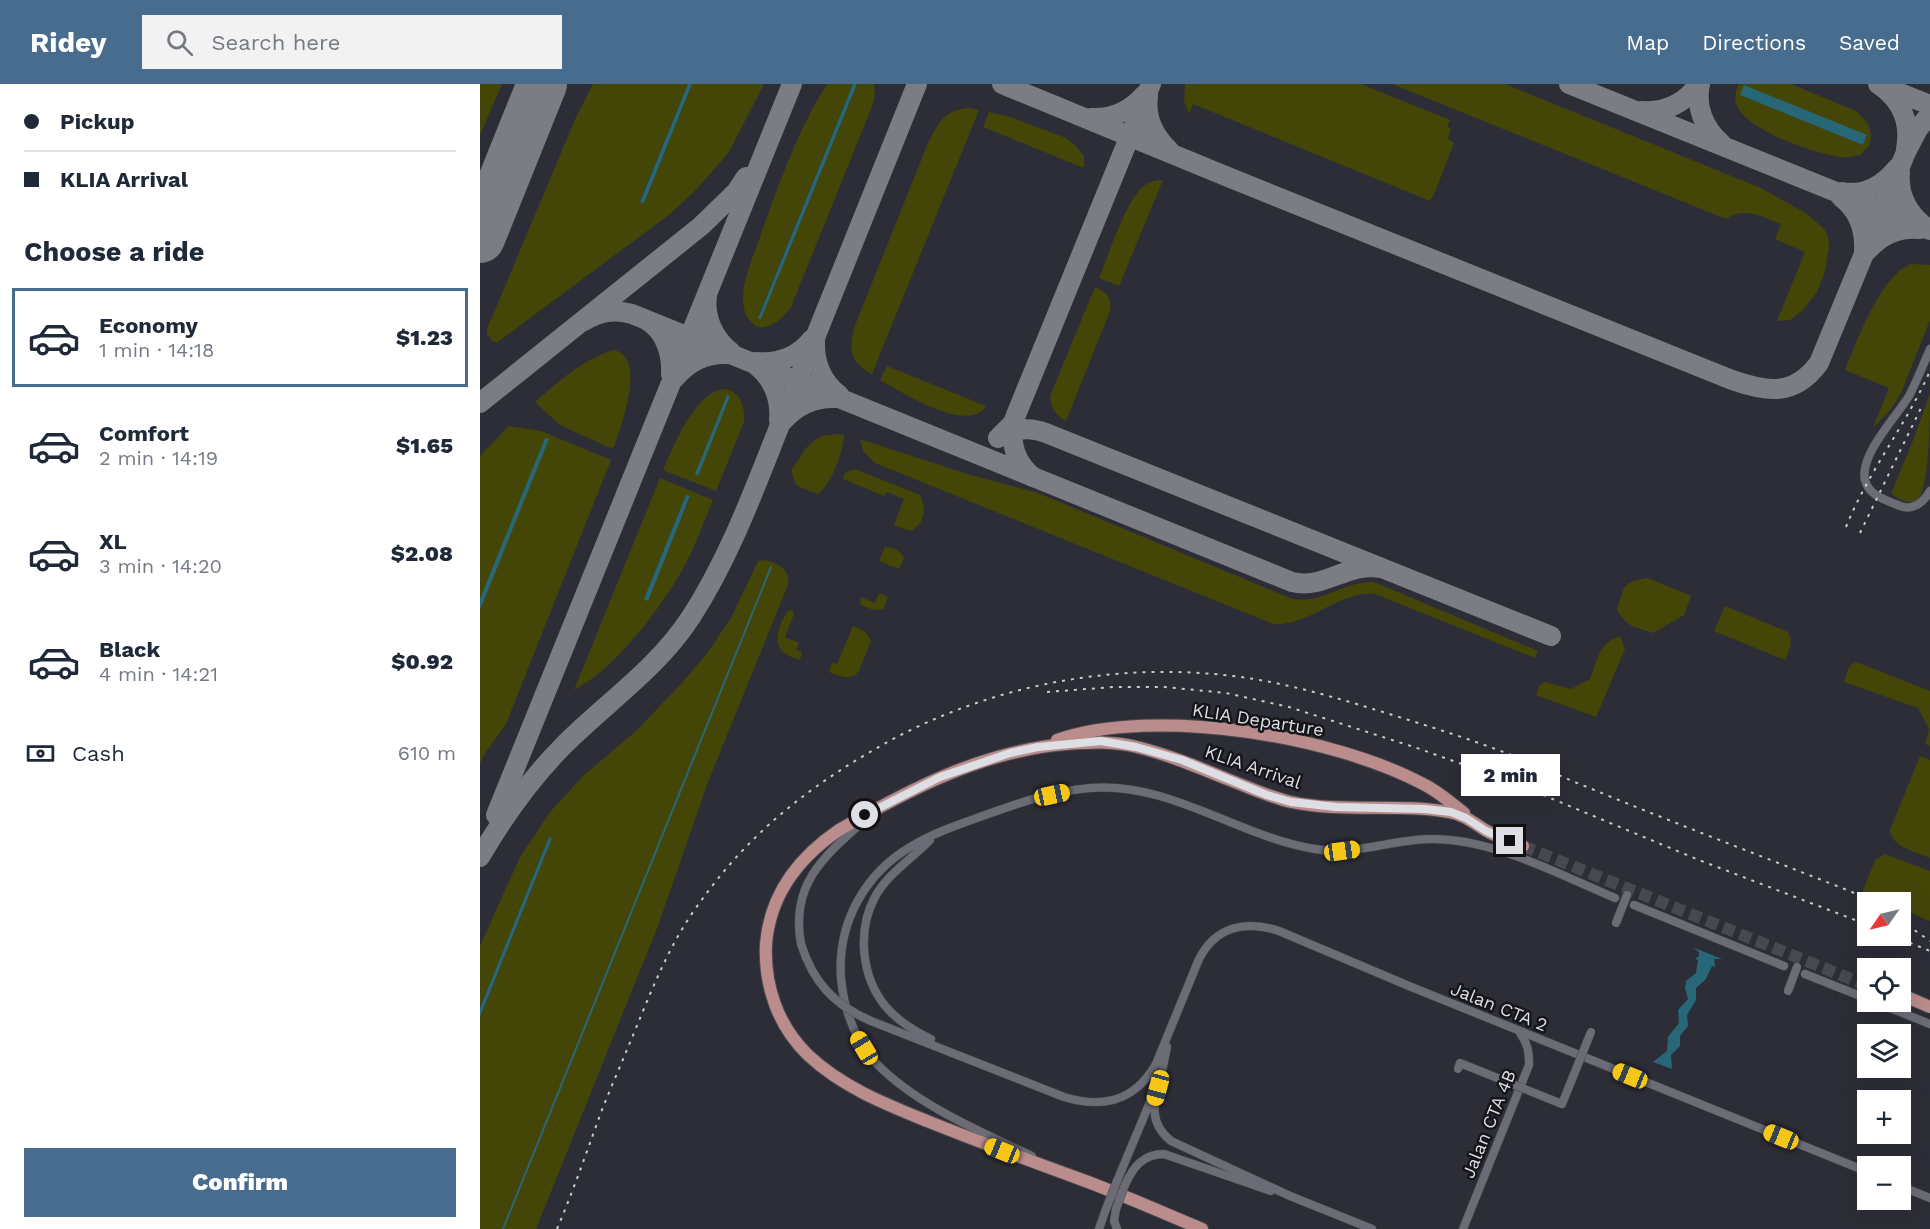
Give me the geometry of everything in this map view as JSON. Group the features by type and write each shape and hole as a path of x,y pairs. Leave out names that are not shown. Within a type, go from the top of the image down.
{"main road":[{"name":"KLIA Departure","path":"1038,747 1091,730 1122,726 1181,726 1231,730 1279,738 1363,758 1425,784 1467,815 1524,844"},
{"name":"KLIA Arrival","path":"1038,747 1101,741 1136,747 1182,760 1267,795 1291,802 1336,807 1425,809 1451,812 1497,836 1524,844"},
{"path":"1038,747 1010,753 940,777 826,839 800,862 780,891 768,932 766,958 770,989 782,1021 794,1040 807,1054 838,1078 860,1091 888,1105 1002,1151 1082,1179 1202,1229"},
{"path":"1911,1000 1930,1006"}],"street":[{"path":"1930,350 1909,395 1867,460 1864,478 1876,496 1904,508 1921,502 1930,491"},
{"path":"1082,1179 929,1104 909,1091 875,1062 864,1048 850,1021 843,996 841,955 855,903 868,883 887,864 912,846 993,812 1052,795 1093,788 1117,788 1144,792 1259,835 1316,850 1342,851 1424,839 1480,844 1505,852 1615,898"},
{"path":"878,809 827,855 809,879 800,909 799,932 809,966 816,979 847,1009 871,1021 1064,1097 1085,1102 1106,1102 1125,1096 1142,1084 1156,1064 1170,1030"},
{"path":"933,836 901,865 874,897 864,934 866,964 868,975 878,995 894,1015 921,1034 963,1056"},
{"path":"1616,922 1627,895"},
{"path":"1634,905 1784,966"},
{"name":"Jalan CTA 2","path":"1170,1030 1199,959 1206,948 1219,935 1233,928 1259,925 1279,931 1857,1168"},
{"path":"1788,991 1797,967"},
{"path":"1805,974 1857,995"},
{"path":"1900,1012 1930,1024"},
{"path":"1170,1030 1154,1110 1157,1125 1165,1136 1171,1141 1290,1196 1372,1229"},
{"name":"Jalan CTA 4B","path":"1463,1229 1529,1065 1526,1042 1519,1031"},
{"path":"1458,1069 1460,1063 1562,1104 1591,1032"},
{"path":"1099,1229 1162,1073"},
{"path":"1117,1229 1114,1221 1116,1209 1132,1169 1150,1156 1164,1154 1290,1196"},
{"path":"1911,1190 1930,1198"}],"shaded area":[{"path":"480,84 502,84 480,135"},
{"path":"593,84 688,84 640,201 644,203 692,84 764,84 729,152 696,190 670,214 498,342 493,342 487,334 487,329 576,117"},
{"path":"827,84 853,84 758,317 761,318 857,84 874,84 873,104 791,307 777,322 757,327 746,315 744,307 743,291 747,275 789,158 807,119"},
{"path":"1185,84 1361,84 1450,120 1447,126 1451,129 1448,139 1454,143 1430,201 1193,104 1189,114 1184,101"},
{"path":"1392,84 1505,84 1761,188 1807,214 1824,229 1828,236 1829,247 1825,272 1817,292 1803,310 1790,320 1777,321 1805,252 1775,239 1781,224 1747,213 1733,215 1726,219"},
{"path":"1739,84 1791,84 1856,111 1868,123 1871,136 1869,146 1860,155 1843,157 1784,140 1754,124 1744,115 1735,101","holes":["1741,95 1866,135 1863,145"]},
{"path":"971,108 979,110 872,374 859,365 853,355 854,328 928,143 944,118 955,111"},
{"path":"989,112 1011,117 1066,138 1084,156 1084,168 983,127"},
{"path":"1163,180 1119,286 1099,278 1131,202 1145,185"},
{"path":"1911,264 1930,265 1930,320 1901,393 1891,409 1873,428 1889,388 1845,370 1863,327 1880,295 1900,271"},
{"path":"1095,287 1108,296 1110,311 1066,421 1054,411 1050,396"},
{"path":"613,350 623,355 629,365 631,378 622,424 614,447 610,448 560,425 535,402 581,365"},
{"path":"887,366 986,406 977,414 965,416 950,414 934,408 880,380"},
{"path":"724,389 738,396 744,410 744,422 716,491 663,470 679,434 695,409 714,392"},
{"path":"1930,393 1925,483 1917,501 1907,502 1891,494"},
{"path":"509,426 541,431 611,460 506,724 480,764 480,456"},
{"path":"844,435 842,449 832,476 823,490 818,494 796,484 792,469 806,448 821,436"},
{"path":"860,439 964,473 1038,493 1290,598 1312,599 1363,582 1374,582 1538,651 1535,658 1375,594 1349,598 1299,620 1273,624 875,463 863,451"},
{"path":"855,469 920,495 924,510 919,524 910,531 894,525 904,499 887,492 884,496 843,479 845,473"},
{"path":"660,478 713,500 684,567 650,618 621,653 589,681 574,690","holes":["686,495 690,497 647,600 644,599"]},
{"path":"885,547 901,553 904,558 899,569 879,561"},
{"path":"766,560 786,571 788,585 708,782 658,926 536,1229 480,1229 480,1017 552,838 549,837 480,1008 480,946 520,857 550,812 584,775 636,731 681,684 708,652 732,616 758,561"},
{"path":"1648,578 1691,596 1684,615 1653,633 1628,623 1617,610 1625,587 1633,581"},
{"path":"879,593 888,597 883,609 873,610 860,604 861,597 875,603"},
{"path":"1725,606 1788,632 1791,643 1785,660 1714,631"},
{"path":"789,610 794,614 785,637 799,643 796,650 802,652 800,660 786,654 778,645 778,632"},
{"path":"853,626 865,631 871,641 859,671 848,677 829,672 832,663 837,664"},
{"path":"1620,636 1625,649 1596,717 1536,695 1539,686 1545,682 1571,689 1590,679 1603,648"},
{"path":"1856,662 1930,691 1930,746 1925,744 1929,729 1918,708 1844,682 1849,668"},
{"path":"1920,756 1930,760 1930,858 1900,845 1891,836 1890,830"},
{"path":"1885,854 1930,871 1930,921 1911,913 1911,892 1862,892 1875,860"}],"water":[{"path":"688,84 692,84 644,203 640,202"},
{"path":"853,84 857,84 761,319 758,318"},
{"path":"1744,85 1867,135 1863,145 1740,95"},
{"path":"727,395 730,396 698,476 695,474"},
{"path":"545,438 549,439 480,610 480,599"},
{"path":"686,495 690,496 648,601 644,599"},
{"path":"549,837 552,838 480,1017 480,1008"},
{"path":"1692,947 1722,959 1714,959 1715,967 1712,966 1706,979 1696,988 1696,1000 1687,1015 1688,1026 1680,1036 1680,1046 1671,1055 1672,1069 1653,1062 1667,1051 1668,1037 1679,1023 1678,1010 1688,999 1686,981 1696,973 1698,960 1695,959 1699,956 1699,952"}],"waterway":[{"path":"503,1229 771,567"}],"taxiway":[{"path":"496,815 792,84"},
{"path":"480,857 508,813 540,771 580,729 663,653 678,636 707,591 746,509 917,84"},
{"path":"1002,84 1732,380 1768,389 1779,389 1800,382 1819,363 1906,152 1918,129 1930,114"},
{"path":"1000,436 1013,423 1151,84"},
{"path":"1569,84 1930,230"},
{"path":"1642,111 1658,110 1674,105 1687,97 1698,84"},
{"path":"1700,84 1699,101 1702,116 1710,131 1721,143"},
{"path":"1878,84 1893,97 1902,112 1907,130 1906,149"},
{"path":"1885,87 1930,105"},
{"path":"1091,118 1120,113 1144,95"},
{"path":"1148,96 1149,119 1159,139 1169,150"},
{"path":"1842,192 1858,192 1872,188 1897,168"},
{"path":"1900,172 1900,188 1904,202 1923,225"},
{"path":"480,403 701,226 736,192 746,177"},
{"path":"1841,197 1852,208 1859,220 1864,250"},
{"path":"1867,251 1891,233 1905,229 1920,229"},
{"path":"707,296 709,320 715,334 731,352"},
{"path":"584,321 607,312 632,314 1292,582 1315,582 1357,569 1381,568"},
{"path":"648,321 667,344 671,374"},
{"path":"756,362 772,362 787,358 794,355 812,339"},
{"path":"815,340 817,364 823,378 839,395"},
{"path":"675,378 698,359 728,354"},
{"path":"757,366 775,390 779,405 779,420"},
{"path":"783,421 806,403 836,398"},
{"path":"1015,420 1013,428 1015,451 1022,465 1033,477"},
{"path":"998,438 1010,432 1022,430 1046,433 1551,636"}],"runway":[{"path":"480,238 542,84"}],"tunnel":[{"path":"1523,846 1857,982"}],"railway":[{"path":"1846,527 1865,487 1930,371"},
{"path":"1860,533 1921,408"},
{"path":"557,1229 603,1107 665,960 691,915 729,865 749,843 793,804 870,752 914,728 1007,693 1056,682 1105,675 1155,672 1205,673 1299,688 1410,720 1501,751 1578,784 1857,894"},
{"path":"1047,692 1114,687 1165,687 1226,693 1289,707 1507,780 1699,860 1857,921"},
{"path":"1911,928 1930,941"},
{"path":"1911,943 1930,951"}],"route":[{"path":"865,815 940,777 973,764 1038,747 1101,741 1136,747 1182,760 1267,795 1291,802 1336,807 1425,809 1451,812 1510,841"}]}
